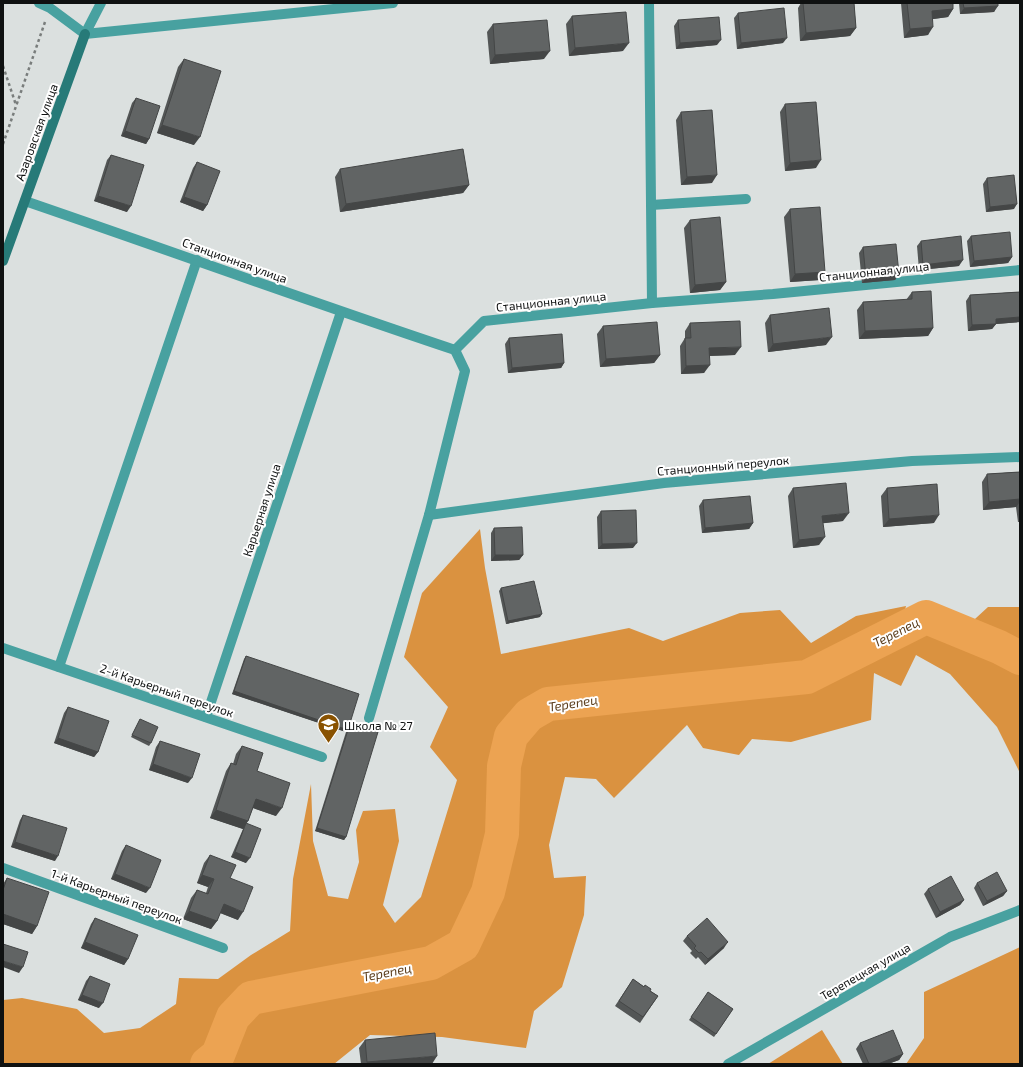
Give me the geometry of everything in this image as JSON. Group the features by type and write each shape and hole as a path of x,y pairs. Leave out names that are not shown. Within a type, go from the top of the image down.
{"street":[{"path":"39,3 50,8 85,34 393,3"},
{"path":"85,34 101,3"},
{"path":"649,3 652,303"},
{"name":"Азаровская улица","path":"3,261 85,34"},
{"path":"651,206 746,199"},
{"name":"Станционная улица","path":"25,201 197,260 341,312 455,350 484,321 652,303 773,294 1020,270"},
{"path":"59,667 197,260"},
{"name":"Карьерная улица","path":"206,717 341,312"},
{"path":"369,718 429,515 465,371 455,350"},
{"name":"Станционный переулок","path":"429,515 664,483 912,461 1020,457"},
{"name":"2-й Карьерный переулок","path":"3,648 322,757"},
{"name":"1-й Карьерный переулок","path":"3,868 223,948"},
{"name":"Терепецкая улица","path":"728,1064 950,937 1020,910"}],"path":[{"path":"3,144 50,8"},
{"path":"3,66 16,105"}],"shaded area":[{"path":"480,529 485,568 501,654 629,628 663,641 740,613 780,610 811,643 856,616 906,606 897,641 926,631 951,641 988,607 1019,607 1020,773 997,727 950,674 916,655 901,686 874,673 871,720 791,742 752,739 739,755 703,748 687,725 614,798 596,779 565,777 549,845 554,878 586,876 584,915 562,987 534,1011 526,1048 442,1037 370,1035 334,1064 3,1064 3,1000 22,998 77,1009 104,1033 140,1028 176,1004 179,978 218,979 251,955 290,931 293,879 311,784 313,841 328,896 348,899 359,862 356,830 363,811 395,809 399,841 383,905 395,923 421,897 457,780 430,747 448,707 404,657 422,593"},
{"path":"1020,947 1020,1064 906,1064 924,1038 924,992"},
{"path":"822,1030 843,1064 768,1064"}],"building":[{"path":"803,3 854,3 856,28 806,33"},
{"path":"907,3 953,3 953,9 932,11 933,27 910,29"},
{"path":"963,3 998,3 998,6 964,8"},
{"path":"784,8 787,38 741,43 738,13"},
{"path":"626,12 629,43 575,48 572,16"},
{"path":"719,17 721,40 680,43 678,20"},
{"path":"547,20 550,51 495,55 493,24"},
{"path":"184,59 221,71 200,137 162,125"},
{"path":"136,98 160,106 149,139 125,131"},
{"path":"816,102 821,160 790,163 785,104"},
{"path":"712,110 717,175 687,177 681,112"},
{"path":"463,149 469,185 346,204 340,169"},
{"path":"111,155 144,165 131,206 98,196"},
{"path":"197,162 220,171 207,205 184,197"},
{"path":"1014,175 1017,204 990,207 987,178"},
{"path":"820,207 825,272 795,274 790,209"},
{"path":"720,217 726,282 695,285 690,220"},
{"path":"1010,232 1012,257 974,261 971,236"},
{"path":"961,236 963,260 923,265 921,241"},
{"path":"896,244 899,274 866,278 863,247"},
{"path":"931,291 933,328 865,331 863,302 912,299 912,292"},
{"path":"1020,292 1020,317 996,319 996,324 972,325 970,295"},
{"path":"829,308 832,337 773,344 770,315"},
{"path":"740,321 741,347 709,348 710,365 686,366 685,338 691,338 690,323"},
{"path":"657,322 660,355 606,359 603,326"},
{"path":"562,334 564,363 512,368 509,338"},
{"path":"1020,472 1020,499 989,502 987,474"},
{"path":"846,483 849,513 822,516 825,537 799,540 793,488"},
{"path":"937,484 939,515 889,519 887,488"},
{"path":"750,496 753,523 705,528 703,500"},
{"path":"636,510 637,543 602,544 601,511"},
{"path":"522,527 523,555 495,555 494,528"},
{"path":"534,581 542,614 508,621 501,588"},
{"name":"Школа № 27","path":"246,656 359,694 350,723 378,732 346,837 317,828 348,730 234,691"},
{"path":"68,707 109,721 98,752 58,738"},
{"path":"140,719 158,727 151,743 132,735"},
{"path":"160,741 200,754 192,778 153,764"},
{"path":"242,746 263,753 257,771 290,783 282,808 256,799 248,821 216,810 231,763 236,765"},
{"path":"23,815 67,828 58,856 15,842"},
{"path":"246,823 261,829 250,858 235,852"},
{"path":"126,845 161,860 150,888 115,874"},
{"path":"210,855 236,865 230,878 253,887 243,912 224,904 217,921 189,911 197,890 208,894 214,879 202,875"},
{"path":"997,872 1007,891 987,901 977,883"},
{"path":"951,876 964,900 940,912 928,889"},
{"path":"7,878 49,892 37,926 3,914 3,890"},
{"path":"95,918 138,935 128,959 85,942"},
{"path":"707,918 728,942 708,959 694,948 696,946 687,936"},
{"path":"3,944 28,952 23,967 3,961"},
{"path":"90,976 110,984 103,1003 82,995"},
{"path":"633,979 644,987 645,985 651,989 650,991 658,996 643,1017 619,1001"},
{"path":"708,992 733,1009 716,1034 691,1017"},
{"path":"893,1030 903,1054 878,1064 869,1064 860,1043"},
{"path":"435,1033 437,1056 367,1062 365,1040"}],"waterway":[{"name":"Терепец","path":"207,1064 218,1055 233,1017 251,998 431,963 463,945 488,892 502,834 504,766 511,736 529,715 548,704 807,677 926,617 999,647 1020,658"}],"place":[{"name":"Школа № 27","path":"328,744"}]}
